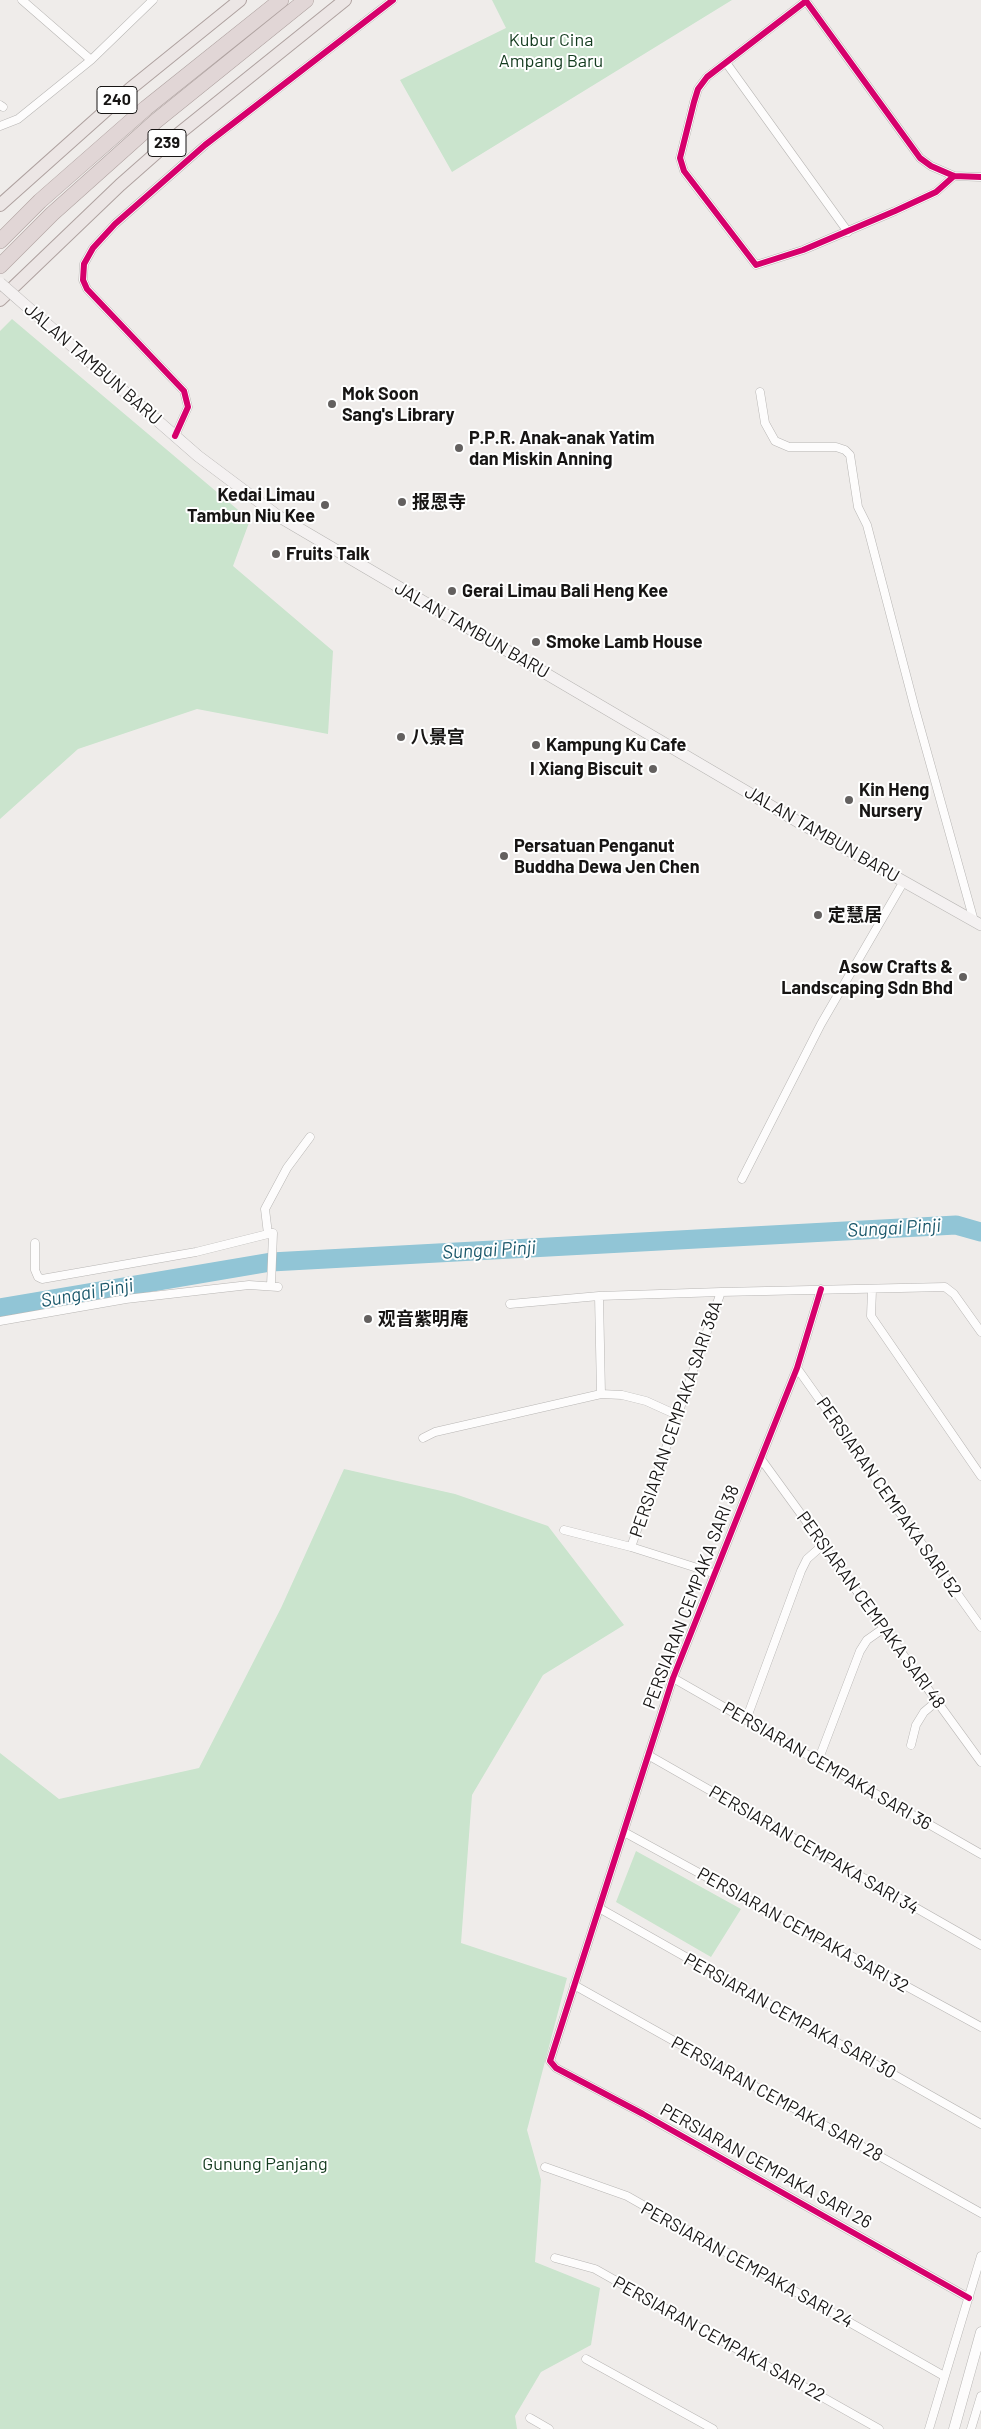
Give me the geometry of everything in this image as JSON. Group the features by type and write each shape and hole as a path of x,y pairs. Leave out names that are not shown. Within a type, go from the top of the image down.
{"highway":[{"path":"0,241 40,201 138,115 281,0"},
{"path":"0,266 52,214 156,121 306,0"}],"main road":[{"name":"240","path":"0,205 122,95 240,0"},
{"name":"239","path":"0,300 84,218 171,140 345,0"},
{"name":"JALAN TAMBUN BARU","path":"0,283 175,436 236,486 305,533 800,823 977,923"}],"street":[{"path":"22,0 91,60"},
{"path":"0,126 18,119 91,60 153,0"},
{"path":"175,436 188,407 184,391 87,289 82,272 84,264 93,248 115,224 198,151 393,0"},
{"path":"954,176 936,192 848,232 803,250 756,265 684,171 680,158 698,88 707,77 727,64 806,1 920,158 931,166 954,176 981,177"},
{"path":"727,64 848,232"},
{"path":"760,392 765,423 775,441 789,447 836,447 845,450 850,455 858,507 867,525 914,709 977,923"},
{"path":"742,1179 821,1024 904,881"},
{"path":"268,1234 265,1209 273,1190 310,1137"},
{"path":"0,1321 126,1299 249,1285 275,1286 272,1274 273,1234 196,1252 42,1279 38,1277 36,1270 35,1243"},
{"path":"510,1304 599,1296 945,1287 954,1294 981,1332"},
{"name":"PERSIARAN CEMPAKA SARI 38","path":"550,2061 673,1678 796,1368 821,1290"},
{"path":"872,1290 871,1316 981,1476"},
{"name":"PERSIARAN CEMPAKA SARI 38A","path":"632,1547 721,1292"},
{"path":"599,1296 601,1394"},
{"name":"PERSIARAN CEMPAKA SARI 52","path":"796,1368 981,1627"},
{"path":"423,1438 435,1432 601,1394 622,1395 646,1401 677,1415"},
{"name":"PERSIARAN CEMPAKA SARI 48","path":"760,1459 937,1701 979,1752 981,1762"},
{"name":"PERSIARAN CEMPAKA SARI 38A","path":"564,1530 632,1547 713,1574"},
{"path":"746,1720 800,1571 807,1559 824,1544"},
{"path":"818,1761 860,1652 867,1640 884,1628"},
{"name":"PERSIARAN CEMPAKA SARI 36","path":"673,1678 981,1854"},
{"path":"911,1745 916,1725 924,1712 937,1701"},
{"name":"PERSIARAN CEMPAKA SARI 34","path":"648,1755 981,1945"},
{"name":"PERSIARAN CEMPAKA SARI 32","path":"624,1832 981,2027"},
{"name":"PERSIARAN CEMPAKA SARI 30","path":"599,1908 981,2124"},
{"name":"PERSIARAN CEMPAKA SARI 28","path":"574,1985 981,2213"},
{"name":"PERSIARAN CEMPAKA SARI 26","path":"550,2061 556,2068 643,2114 969,2298"},
{"name":"PERSIARAN CEMPAKA SARI 24","path":"545,2167 626,2196 944,2376"},
{"path":"929,2429 981,2256"},
{"name":"PERSIARAN CEMPAKA SARI 22","path":"556,2258 595,2269 879,2429"},
{"path":"954,2429 981,2332"},
{"path":"586,2359 713,2429"},
{"path":"971,2429 981,2396"},
{"path":"530,2418 548,2429"}],"green space":[{"name":"Kubur Cina Ampang Baru","path":"492,0 732,0 452,172 400,80 506,28"},
{"path":"12,319 250,520 233,566 333,651 328,734 197,709 78,749 0,819 0,331"},
{"name":"Gunung Panjang","path":"344,1469 455,1494 548,1526 624,1625 543,1675 472,1795 461,1943 567,1978 527,2130 541,2180 535,2262 600,2288 591,2345 541,2372 515,2416 517,2429 0,2429 0,1753 59,1799 199,1768 281,1608"},
{"path":"636,1851 741,1909 711,1957 616,1902"}],"waterway":[{"name":"Sungai Pinji","path":"0,1308 271,1262 956,1225 981,1232"}],"cycle path":[{"path":"175,436 188,407 184,391 87,289 83,280 84,264 93,248 115,224 205,145 393,0"},
{"path":"954,176 936,192 895,211 803,250 756,265 684,171 680,158 698,89 707,77 806,1 920,158 931,166 954,176 981,177"},
{"path":"821,1289 797,1368 673,1678 550,2061 556,2068 643,2114 969,2298"}],"place":[{"name":"Mok Soon Sang's Library","path":"332,404"},
{"name":"P.P.R. Anak-anak Yatim dan Miskin Anning","path":"459,448"},
{"name":"报恩寺","path":"402,502"},
{"name":"Kedai Limau Tambun Niu Kee","path":"325,505"},
{"name":"Fruits Talk","path":"276,554"},
{"name":"Gerai Limau Bali Heng Kee","path":"452,591"},
{"name":"Smoke Lamb House","path":"536,642"},
{"name":"八景宫","path":"401,737"},
{"name":"Kampung Ku Cafe","path":"536,745"},
{"name":"I Xiang Biscuit","path":"653,769"},
{"name":"Kin Heng Nursery","path":"849,800"},
{"name":"Persatuan Penganut Buddha Dewa Jen Chen","path":"504,856"},
{"name":"定慧居","path":"818,915"},
{"name":"Asow Crafts & Landscaping Sdn Bhd","path":"963,977"},
{"name":"观音紫明庵","path":"368,1319"}]}
